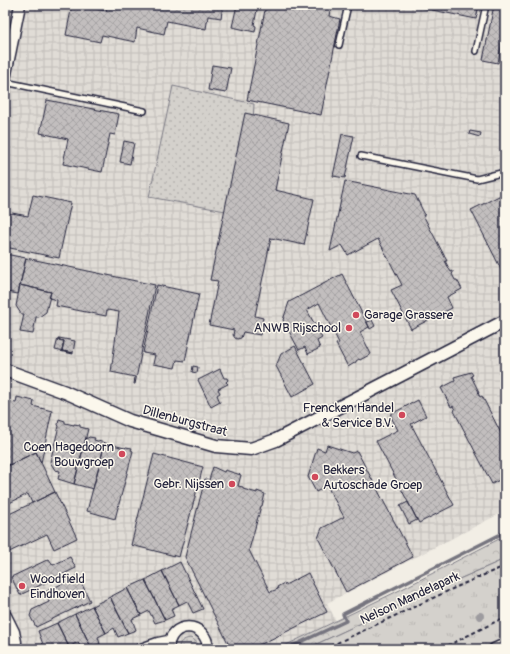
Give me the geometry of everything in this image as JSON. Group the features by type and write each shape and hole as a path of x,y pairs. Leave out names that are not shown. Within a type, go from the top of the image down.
{"street":[{"path":"5,81 20,5"},
{"name":"Dillenburgstraat","path":"5,370 65,392 130,421 216,446 251,449 276,440 505,321"},
{"path":"5,616 13,632 16,647"},
{"path":"141,649 158,643 168,645 172,634 184,627 191,627 202,633 208,644 208,649"},
{"path":"494,649 505,644"}],"lane":[{"path":"339,45 348,5"},
{"path":"476,51 486,5"},
{"path":"5,81 144,111"},
{"path":"361,156 477,179 505,172"}],"path":[{"name":"Nelson Mandelapark","path":"324,649 456,587 505,566"},
{"path":"428,649 441,649 505,616"}],"shaded area":[{"path":"5,5 505,5 505,511 327,603 336,621 278,649 5,649"}],"green space":[{"path":"173,86 254,104 253,122 231,212 149,197"},
{"path":"505,536 505,559 400,605 306,649 278,649 404,588"},
{"path":"505,559 505,639 484,649 306,649 400,605"},
{"path":"190,638 196,642 198,649 179,649 179,644 182,641"}],"building":[{"path":"72,5 106,11 107,5 223,5 221,18 208,16 206,29 167,21 164,34 137,28 135,42 102,35 100,42 66,35"},
{"path":"237,5 258,5 254,25 256,26 255,32 232,27"},
{"path":"266,5 331,5 329,16 340,19 321,115 247,100"},
{"path":"408,5 479,5 476,19"},
{"path":"494,5 505,5 505,41 502,41 498,63 483,60"},
{"path":"212,65 231,68 226,93 208,90"},
{"path":"47,100 119,114 115,135 110,134 102,172 63,164 68,139 40,133"},
{"path":"245,113 289,123 275,190 314,199 304,245 271,238 255,316 263,318 260,335 243,332 241,338 237,339 233,335 234,330 209,325 218,281 210,280"},
{"path":"470,131 481,133 480,137 469,134"},
{"path":"342,134 354,136 345,178 333,176"},
{"path":"124,141 134,143 130,164 120,162"},
{"path":"345,181 415,195 425,215 423,215 447,261 445,261 451,272 453,271 452,274 455,280 457,280 462,289 447,297 452,308 411,329 391,290 402,285 378,239 348,255 342,245 330,251"},
{"path":"505,193 505,277 471,210"},
{"path":"33,195 71,203 59,258 5,247 5,211 8,212 7,213 28,216"},
{"path":"5,254 26,258 18,294 7,292 5,302"},
{"path":"26,258 155,285 135,384 135,377 111,372 119,312 107,310 106,316 56,306 57,300 49,298 51,292 20,285"},
{"path":"342,274 369,327 360,332 371,354 360,360 359,359 348,367 336,344 339,343 319,303 307,310 322,338 317,341 320,348 308,354 305,347 299,350 283,320 289,302"},
{"path":"20,285 51,292 46,312 39,317 36,317 33,334 20,332 24,314 21,314 16,306"},
{"path":"157,285 199,294 185,361 177,360 175,368 153,364 155,355 143,353"},
{"path":"372,320 375,326 370,329 367,322"},
{"path":"58,338 59,340 64,341 62,351 73,354 55,350"},
{"path":"59,338 75,341 73,353 62,351 64,341 59,340"},
{"path":"295,346 315,384 292,397 276,366 281,354"},
{"path":"193,366 198,367 197,373 192,372"},
{"path":"220,369 224,378 227,378 228,380 226,382 228,384 218,389 220,393 217,395 220,402 211,407 198,380"},
{"path":"471,372 473,375 471,376 479,392 478,393 480,397 482,396 505,441 505,477 492,484 454,411 453,406 451,407 441,388 455,381 454,377"},
{"path":"17,397 34,401 33,406 52,411 41,463 36,452 5,467 5,401 16,403"},
{"path":"418,400 426,416 411,424 454,505 419,523 376,441 398,430 390,415 394,411 395,412"},
{"path":"59,419 65,421 65,423 80,425 80,427 88,429 74,484 58,479 60,471 55,470 50,462 59,426"},
{"path":"89,437 105,443 93,489 74,484 86,438"},
{"path":"105,443 125,448 132,448 131,450 133,451 115,519 87,511"},
{"path":"327,445 352,453 357,451 413,557 346,592 318,538 322,528 344,517 327,486 316,492 308,477 317,448 325,451"},
{"path":"36,452 55,492 32,503 28,494 5,505 5,467"},
{"path":"154,454 203,467 179,557 131,545"},
{"path":"213,467 224,472 225,470 241,475 238,486 243,487 243,489 265,494 249,550 270,592 278,589 277,587 284,583 285,585 308,573 327,612 251,649 231,649 185,557 205,479 209,480"},
{"path":"55,492 77,538 54,549 47,534 5,554 5,516"},
{"path":"408,502 417,520 409,524 400,506"},
{"path":"70,557 76,568 20,595 11,577 49,559 53,565"},
{"path":"180,562 203,609 193,613 187,601 179,605 162,571"},
{"path":"162,571 179,605 171,609 174,616 165,620 145,580"},
{"path":"78,576 90,601 36,627 30,616 32,610 49,602 45,592"},
{"path":"145,580 165,620 155,623 149,611 141,615 127,588"},
{"path":"127,588 141,615 132,619 136,630 128,633 110,597"},
{"path":"110,597 128,633 118,637 114,628 106,633 92,606"},
{"path":"92,606 106,633 98,637 100,644 91,647 75,614"},
{"path":"75,614 91,647 87,649 81,649 78,642 69,647 57,623"},
{"path":"57,623 69,647 65,649 39,649 44,647 38,631"}],"waterway":[{"path":"286,649 346,621 343,614 505,532"}],"place":[{"name":"Garage Grassere","path":"356,315"},
{"name":"ANWB Rijschool","path":"349,328"},
{"name":"Frencken Handel & Service B.V.","path":"402,415"},
{"name":"Coen Hagedoorn Bouwgroep","path":"122,454"},
{"name":"Bekkers Autoschade Groep","path":"315,477"},
{"name":"Gebr. Nijssen","path":"232,484"},
{"name":"Woodfield Eindhoven","path":"22,586"}]}
